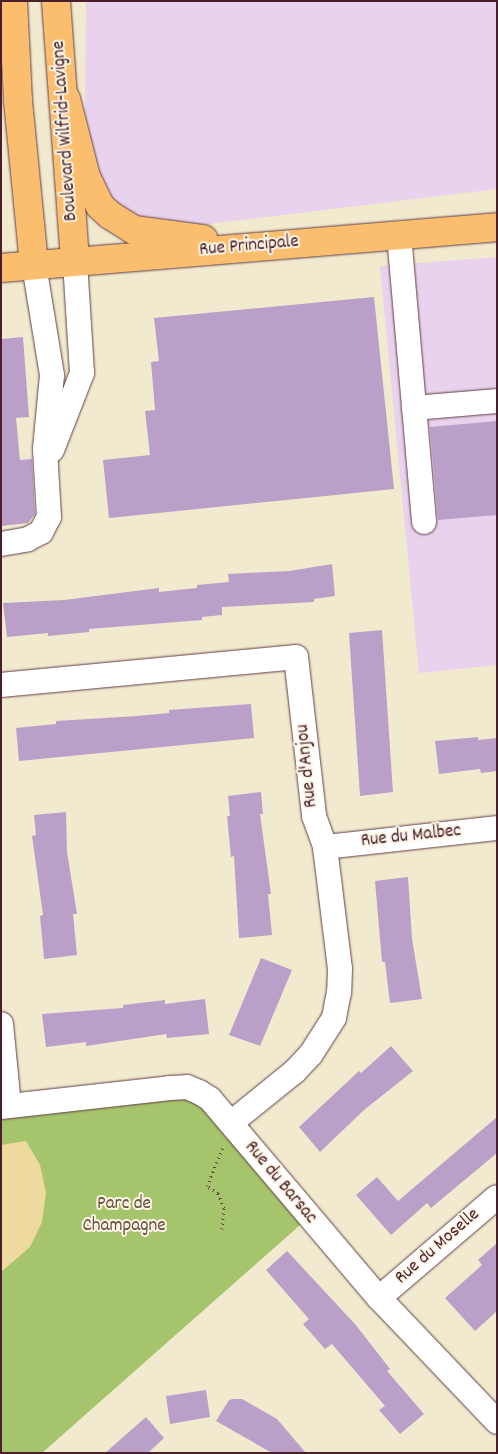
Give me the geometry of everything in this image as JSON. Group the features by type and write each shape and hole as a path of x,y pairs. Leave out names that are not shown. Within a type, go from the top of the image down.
{"main road":[{"path":"13,1 18,101 34,265"},
{"name":"Boulevard Wilfrid-Lavigne","path":"56,1 66,99 75,262"},
{"path":"66,99 86,178 100,206 110,216 134,230 273,245"},
{"name":"Rue Principale","path":"1,268 497,227"}],"street":[{"path":"399,235 424,522"},
{"path":"45,466 82,373 75,262"},
{"path":"1,544 28,539 41,532 49,517 45,466 52,376 34,265"},
{"path":"414,408 497,401"},
{"name":"Rue d'Anjou","path":"1,685 296,657 314,816 325,847 340,969 334,1018 323,1038 294,1072 234,1128"},
{"name":"Rue du Malbec","path":"325,847 497,828"},
{"path":"1,1024 5,1107"},
{"name":"Rue du Barsac","path":"5,1107 187,1087 210,1100 379,1298 497,1422"},
{"name":"Rue du Moselle","path":"379,1298 497,1197"}],"path":[{"path":"222,1229 224,1208 218,1193 207,1186 220,1150 234,1128"}],"shaded area":[{"path":"86,1 497,1 497,189 158,230 103,192 85,111"},
{"path":"497,257 497,665 419,673 380,266"}],"green space":[{"name":"Parc de Champagne","path":"187,1087 308,1218 42,1453 1,1453 1,1107"}],"sand":[{"path":"26,1141 40,1165 46,1193 42,1222 30,1247 1,1272 1,1145"}],"building":[{"path":"374,297 394,489 109,518 103,460 150,455 145,411 155,410 151,362 159,361 154,318"},
{"path":"23,337 29,417 16,418 20,460 32,459 35,514 28,523 1,526 1,339"},
{"path":"497,421 497,515 438,520 430,427"},
{"path":"332,564 335,596 314,599 314,602 222,607 222,615 202,617 202,620 89,629 89,632 48,636 48,633 7,637 3,603 64,600 159,588 159,592 197,588 197,585 229,582 228,574 289,571"},
{"path":"382,630 393,792 360,796 349,633"},
{"path":"251,704 254,738 19,761 16,728 56,724 56,721 137,716 169,713 169,710"},
{"path":"478,737 478,740 497,738 497,771 481,773 480,769 439,774 435,741"},
{"path":"261,792 263,814 260,814 271,894 268,894 272,935 239,938 234,856 231,857 227,816 230,816 228,796"},
{"path":"66,812 67,852 77,914 73,914 77,955 44,959 40,916 43,915 32,836 36,835 34,815"},
{"path":"408,877 412,939 422,999 390,1003 385,962 382,962 375,881"},
{"path":"261,958 292,970 260,1046 229,1035"},
{"path":"205,999 209,1034 167,1038 166,1034 86,1046 86,1042 46,1047 42,1014 123,1008 123,1005 165,1000 165,1004"},
{"path":"391,1046 413,1071 364,1110 320,1152 299,1127 359,1071 361,1073"},
{"path":"497,1117 497,1153 431,1208 427,1203 391,1235 356,1195 377,1177 398,1201"},
{"path":"497,1243 497,1311 475,1331 445,1298 482,1265 478,1260"},
{"path":"287,1251 355,1324 390,1369 387,1371 424,1414 400,1434 379,1410 385,1406 332,1344 325,1349 303,1324 309,1319 266,1270"},
{"path":"206,1390 210,1417 170,1424 166,1396"},
{"path":"242,1399 277,1419 306,1453 272,1453 216,1421 229,1400"},
{"path":"146,1417 164,1438 148,1453 105,1453"}]}
